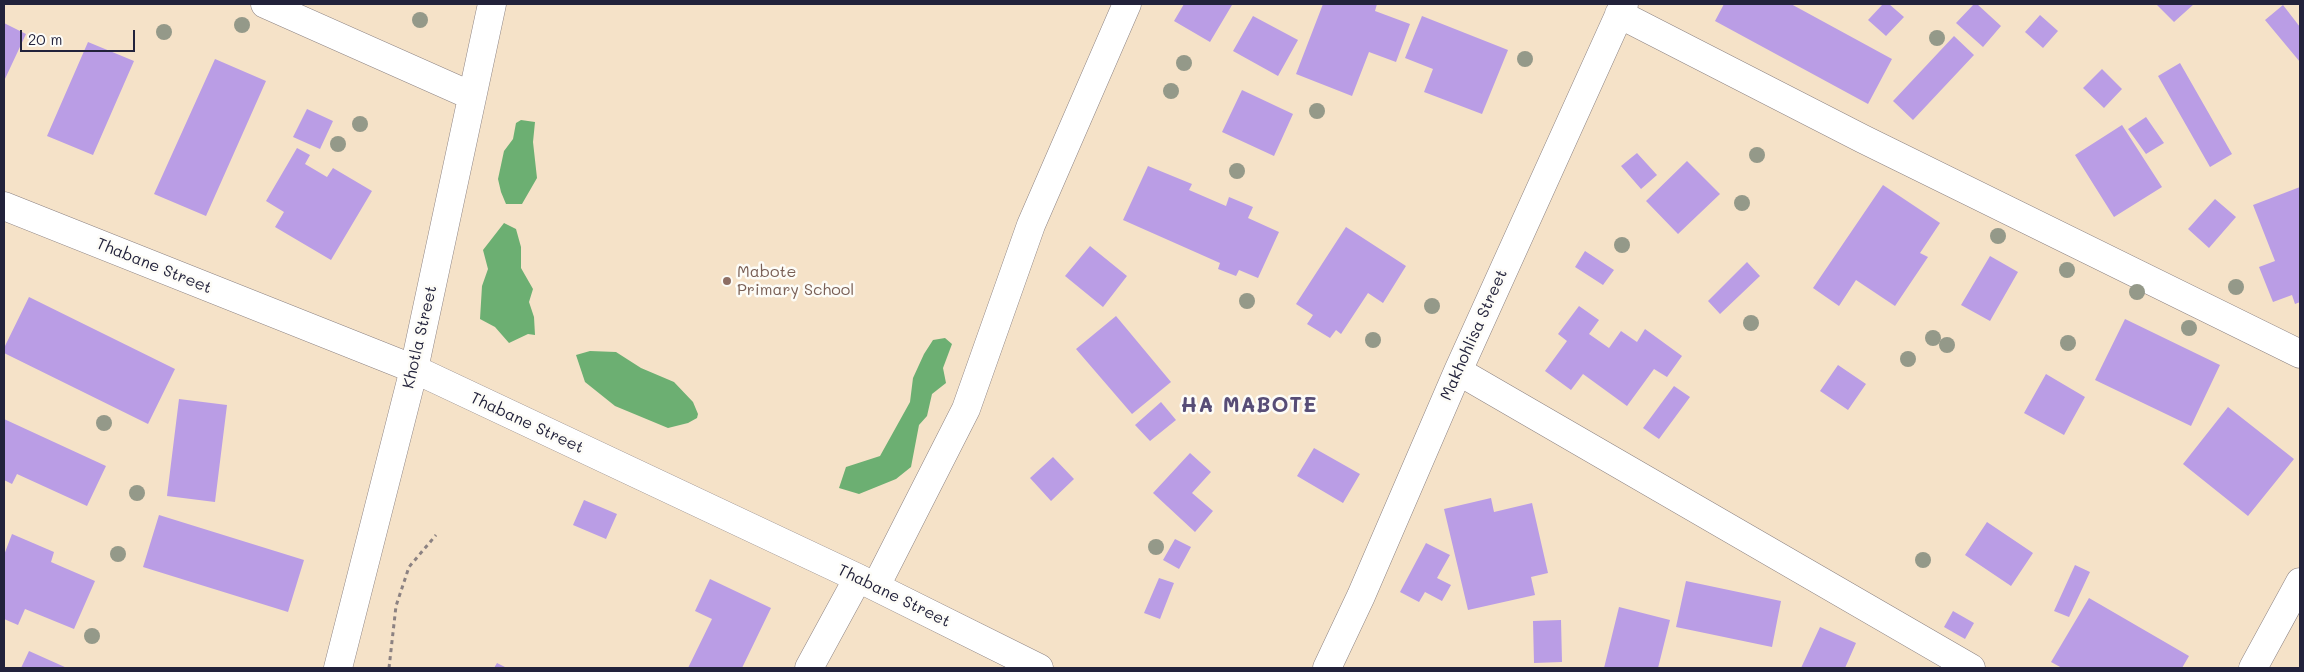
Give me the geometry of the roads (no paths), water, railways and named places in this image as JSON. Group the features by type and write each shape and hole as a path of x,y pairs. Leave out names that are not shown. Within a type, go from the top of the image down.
{"street":[{"path":"265,4 472,96"},
{"name":"Khotla Street","path":"338,668 414,369 492,4"},
{"path":"809,668 867,582 966,409 1031,225 1127,4"},
{"path":"1621,9 1863,139 2300,354"},
{"name":"Makhohlisa Street","path":"1327,668 1362,596 1458,371 1621,9"},
{"name":"Thabane Street","path":"5,212 414,369 867,582 1039,668"},
{"path":"1458,371 1971,668"},
{"path":"2254,668 2300,582"}],"place":[{"name":"Mabote Primary School","path":"727,281"}],"district":[{"name":"HA MABOTE","path":"1249,406"}]}
